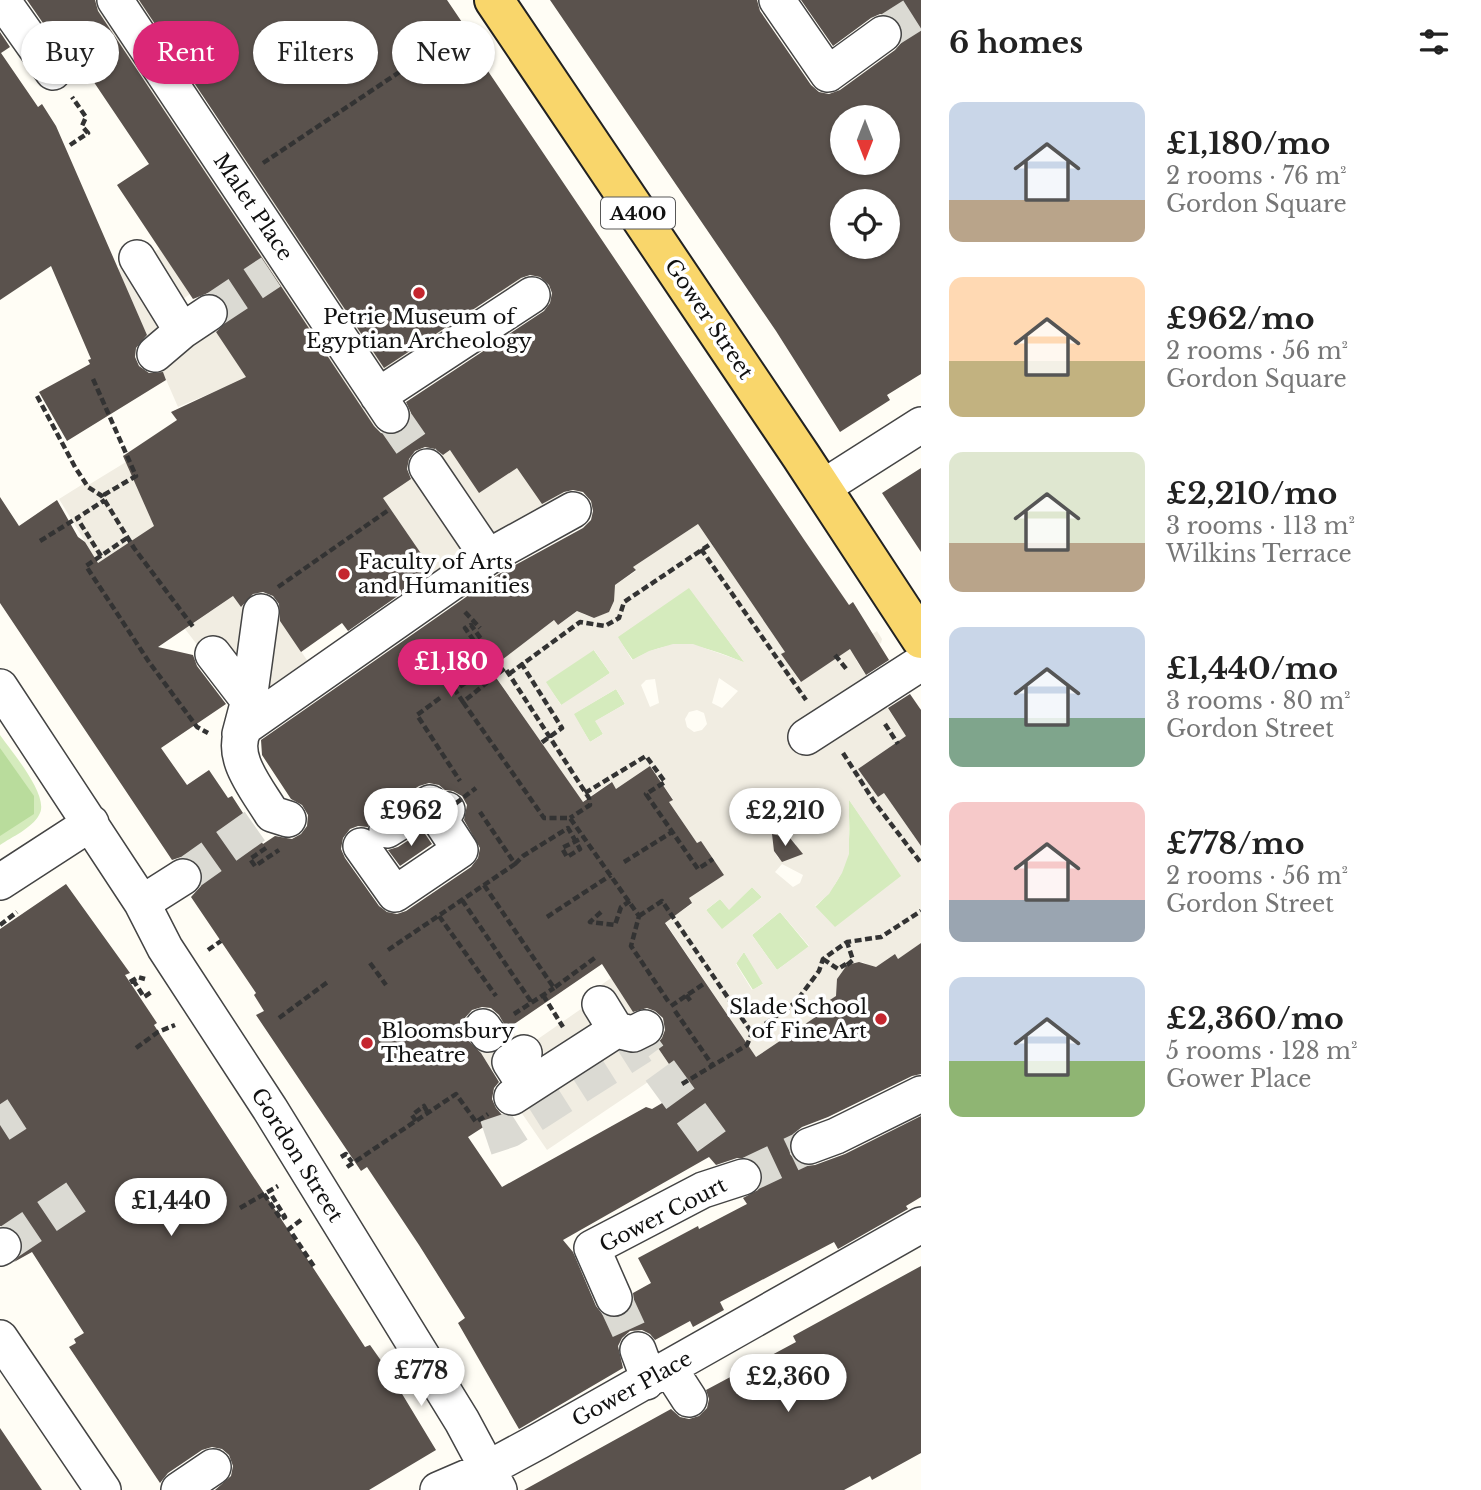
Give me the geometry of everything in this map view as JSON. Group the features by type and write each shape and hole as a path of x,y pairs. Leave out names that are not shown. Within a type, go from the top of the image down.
{"main road":[{"name":"Gower Street","path":"495,0 921,639"}],"street":[{"path":"2,0 21,27"},
{"name":"Malet Place","path":"115,0 237,182 280,266 385,405 532,295"},
{"path":"777,0 828,74 883,34"},
{"path":"137,258 195,322 155,354"},
{"path":"822,488 921,425"},
{"path":"427,467 488,557"},
{"path":"241,723 488,557 573,510"},
{"path":"261,611 241,723 242,762 272,814 288,832"},
{"path":"213,654 241,723"},
{"path":"806,737 921,663"},
{"name":"Gordon Street","path":"0,687 142,903 165,948 270,1109 494,1479"},
{"path":"430,803 443,814 460,850 405,893 395,894 367,843 430,803"},
{"path":"15,904 91,823"},
{"path":"142,903 183,877"},
{"path":"505,1046 623,1024"},
{"path":"809,1146 836,1136 921,1094"},
{"name":"Gower Court","path":"614,1298 592,1248 703,1190 732,1170"},
{"name":"Gower Place","path":"438,1490 494,1479 651,1367 921,1225"},
{"path":"0,1338 103,1490"},
{"path":"651,1367 689,1399"},
{"path":"179,1490 213,1467"}],"path":[{"path":"237,182 392,77"},
{"path":"62,84 86,117 82,126 88,133 70,145"},
{"path":"40,541 136,476 93,379"},
{"path":"37,396 88,487 103,498 127,538 213,654"},
{"path":"307,567 390,509"},
{"path":"74,520 101,556"},
{"path":"127,538 86,566 149,662 197,727 208,733 241,723"},
{"path":"509,674 580,622 605,626 619,618 624,602 712,543"},
{"path":"463,702 505,668 586,793 590,805 570,818 544,818 463,702 455,690 496,661 490,652 483,643 471,625 466,628 481,651 488,646"},
{"path":"521,663 562,728 541,743"},
{"path":"483,671 490,681"},
{"path":"427,731 417,715 440,698"},
{"path":"586,793 646,756 665,782 646,794 698,869 713,859"},
{"path":"443,814 476,788"},
{"path":"570,818 639,916"},
{"path":"515,864 523,856 568,828 574,839 580,849 567,857 562,848 573,842 584,837"},
{"path":"255,866 288,832"},
{"path":"624,862 671,832"},
{"path":"547,917 611,875"},
{"path":"484,886 554,988"},
{"path":"462,900 532,1003"},
{"path":"601,912 590,922 615,925 621,906 630,901"},
{"path":"631,946 639,916 662,901 752,1033"},
{"path":"0,925 15,904"},
{"path":"682,1083 747,1045 752,1033 795,1003 819,971 823,959 847,942 881,937 921,911"},
{"path":"439,916 505,1046"},
{"path":"208,950 221,941"},
{"path":"823,959 838,969 853,960 847,942"},
{"path":"347,1167 457,1094 476,1122 505,1046 510,1017 596,957"},
{"path":"370,963 386,985"},
{"path":"145,979 138,977 131,981 144,997 153,991"},
{"path":"279,1018 330,981"},
{"path":"671,1006 705,983"},
{"path":"542,995 564,1028"},
{"path":"686,995 692,1003"},
{"path":"136,1048 174,1024"},
{"path":"724,1051 727,1057"},
{"path":"341,1157 346,1154 352,1163"},
{"path":"240,1208 279,1185"},
{"path":"266,1193 285,1217 281,1219 266,1193"},
{"path":"296,1224 289,1229 315,1268"}],"green space":[{"path":"689,587 745,663 715,651 689,645 662,647 633,660 617,637"},
{"path":"593,649 610,673 562,706 545,682"},
{"path":"616,689 625,704 596,721 603,734 590,742 573,714"},
{"path":"0,735 35,786 41,807 32,824 0,845"},
{"path":"0,748 34,796 34,814 0,836"},
{"path":"848,798 902,876 835,928 815,907 836,882 846,857 849,844"},
{"path":"752,887 762,897 722,930 706,910 720,899 729,909"},
{"path":"780,912 809,947 777,970 752,935"},
{"path":"744,952 764,983 753,990 736,963"}],"shaded area":[{"path":"87,0 140,0 154,21 133,21 133,84 195,84 202,94 194,100 213,129 223,123 476,303 485,317 507,302 498,289 519,275 539,305 396,393 404,405 374,427 277,282 212,325 247,378 178,407 118,269 160,249 190,294 180,301 188,313 230,289 119,65 119,21 97,21"},
{"path":"506,410 576,511 450,597 383,498"},
{"path":"126,462 162,543 137,561 126,545 98,563 59,499"},
{"path":"698,524 785,652 782,654 800,682 877,631 882,639 881,643 856,660 898,724 921,709 921,726 858,769 878,797 884,793 921,846 921,943 898,959 895,954 874,969 863,962 847,965 837,979 839,994 820,1007 823,1012 756,1057 665,922 692,904 688,897 724,875 701,841 697,843 669,802 673,799 650,766 618,791 611,782 582,802 490,668 554,620 558,625 579,610 594,618 608,612 614,601 612,587 636,571 633,567","holes":["689,588 744,662 693,644 673,644 649,651 632,660 618,637","594,650 610,673 561,705 546,682","719,678 738,691 722,708 712,703","655,679 659,703 650,707 641,685 646,680","616,689 625,704 595,721 603,734 590,742 574,714","697,710 704,713 707,724 702,730 694,732 687,727 685,719 689,712","817,793 822,801 823,814 798,814 796,802","849,800 901,876 835,927 815,906 829,894 842,873 849,854","781,837 790,838 796,844 794,856 787,860 778,858 774,851 775,843","782,864 803,875 800,883 793,887 775,872","752,887 762,897 722,929 706,910 720,899 729,910","780,912 809,946 777,970 752,935","744,952 763,984 752,990 736,964"]},
{"path":"262,593 327,690 258,737 215,668 185,629 233,596 241,607"},
{"path":"611,978 689,1094 668,1108 651,1080 547,1150 469,1036 501,1014 525,1048 591,1002 587,995"}],"building":[{"path":"27,0 95,0 105,21 42,21"},
{"path":"139,0 447,0 461,21 392,21 392,84 495,84 495,81 849,605 853,602 889,660 866,675 850,649 801,682 781,654 785,652 698,524 633,567 636,570 615,585 614,601 609,612 594,618 577,611 558,625 554,620 490,669 583,802 612,782 616,789 650,766 673,800 669,802 697,843 701,841 724,875 689,898 692,903 665,923 756,1057 823,1012 819,1007 836,996 837,979 847,965 859,962 876,967 895,954 898,959 921,943 921,1074 802,1127 793,1134 789,1143 790,1154 797,1162 806,1166 815,1165 845,1154 921,1116 921,1197 906,1206 908,1209 838,1249 834,1242 720,1302 724,1310 693,1327 690,1321 655,1340 642,1330 630,1331 618,1346 623,1368 519,1429 458,1323 465,1318 419,1245 367,1167 361,1171 256,1015 264,1011 254,995 256,993 191,897 201,886 203,877 200,867 192,859 181,857 172,860 0,603 0,497 19,526 57,500 78,537 85,542 98,563 154,526 123,456 177,420 171,412 246,377 216,332 227,321 229,311 225,301 208,293 193,299 117,185 149,164 95,84 119,84 119,43 133,64 133,84 147,84 374,426 381,433 392,435 402,432 409,423 411,413 406,402 544,311 550,303 552,293 549,285 540,277 530,275 521,278 384,368 195,84 239,84 239,21 153,21","holes":["425,447 435,449 443,455 450,450 479,493 517,468 542,504 564,492 583,492 591,501 591,520 583,528 499,574 261,740 262,755 291,799 302,805 308,815 307,826 301,834 292,839 275,836 263,844 232,796 228,798 209,770 187,785 161,748 226,704 197,666 193,655 158,647 233,596 241,607 253,594 263,592 273,596 279,604 280,621 301,652 342,623 348,631 433,571 383,498 411,479 407,469 409,459 415,451","429,783 462,796 467,805 464,820 480,848 478,858 471,867 406,911 397,914 387,912 379,906 345,858 341,849 343,838 350,829 368,827 376,813 419,786","602,964 633,1012 647,1008 663,1018 665,1030 656,1045 686,1089 652,1109 646,1107 502,1187 468,1137 502,1115 492,1099 494,1088 499,1082 481,1053 467,1039 463,1030 464,1019 472,1010 491,1008 499,1015 507,1029","709,1157 716,1165 737,1158 748,1158 756,1162 762,1171 762,1182 758,1190 743,1198 747,1204 638,1258 651,1283 633,1293 631,1309 623,1316 612,1318 603,1315 596,1306 573,1252 563,1240"]},
{"path":"550,0 757,0 760,11 811,85 819,92 829,94 840,90 895,50 902,42 903,31 900,23 892,16 880,14 833,46 801,0 921,0 921,374 887,395 890,400 840,432 776,331"},
{"path":"0,32 10,47 1,53 38,107 42,104 56,126 147,335 136,348 135,357 139,366 149,373 163,372 166,380 67,441 39,392 90,364 88,360 91,359 51,266 0,300"},
{"path":"921,468 921,552 882,493"},
{"path":"910,694 921,710 921,846 884,793 878,797 858,769 906,736 888,708"},
{"path":"423,831 432,844 400,866 388,850 398,847"},
{"path":"772,834 790,838 803,854 782,862 774,851"},
{"path":"66,884 130,973 125,975 157,1023 154,1025 365,1347 370,1345 387,1369 436,1450 369,1490 215,1490 231,1476 233,1466 229,1455 222,1449 212,1447 202,1450 168,1473 160,1483 69,1347 76,1343 74,1339 84,1333 32,1252 14,1262 21,1254 23,1245 20,1235 11,1228 0,1226 0,929"},
{"path":"921,1266 921,1453 872,1480 870,1476 844,1490 524,1490 671,1409 680,1417 689,1419 699,1416 707,1408 709,1399 706,1390 796,1342 793,1336"},
{"path":"0,1428 42,1490 0,1490"}],"tunnel":[{"path":"883,34 921,10"},
{"path":"209,313 271,272"},
{"path":"391,415 427,467"},
{"path":"183,877 272,814"},
{"path":"486,1138 510,1130 642,1046 720,1153"},
{"path":"0,1125 17,1114"},
{"path":"743,1177 809,1146"},
{"path":"3,1246 76,1197"},
{"path":"614,1298 638,1350"}],"place":[{"name":"Petrie Museum of Egyptian Archeology","path":"419,293"},
{"name":"Faculty of Arts and Humanities","path":"344,574"},
{"name":"Slade School of Fine Art","path":"881,1019"},
{"name":"Bloomsbury Theatre","path":"367,1043"}]}
